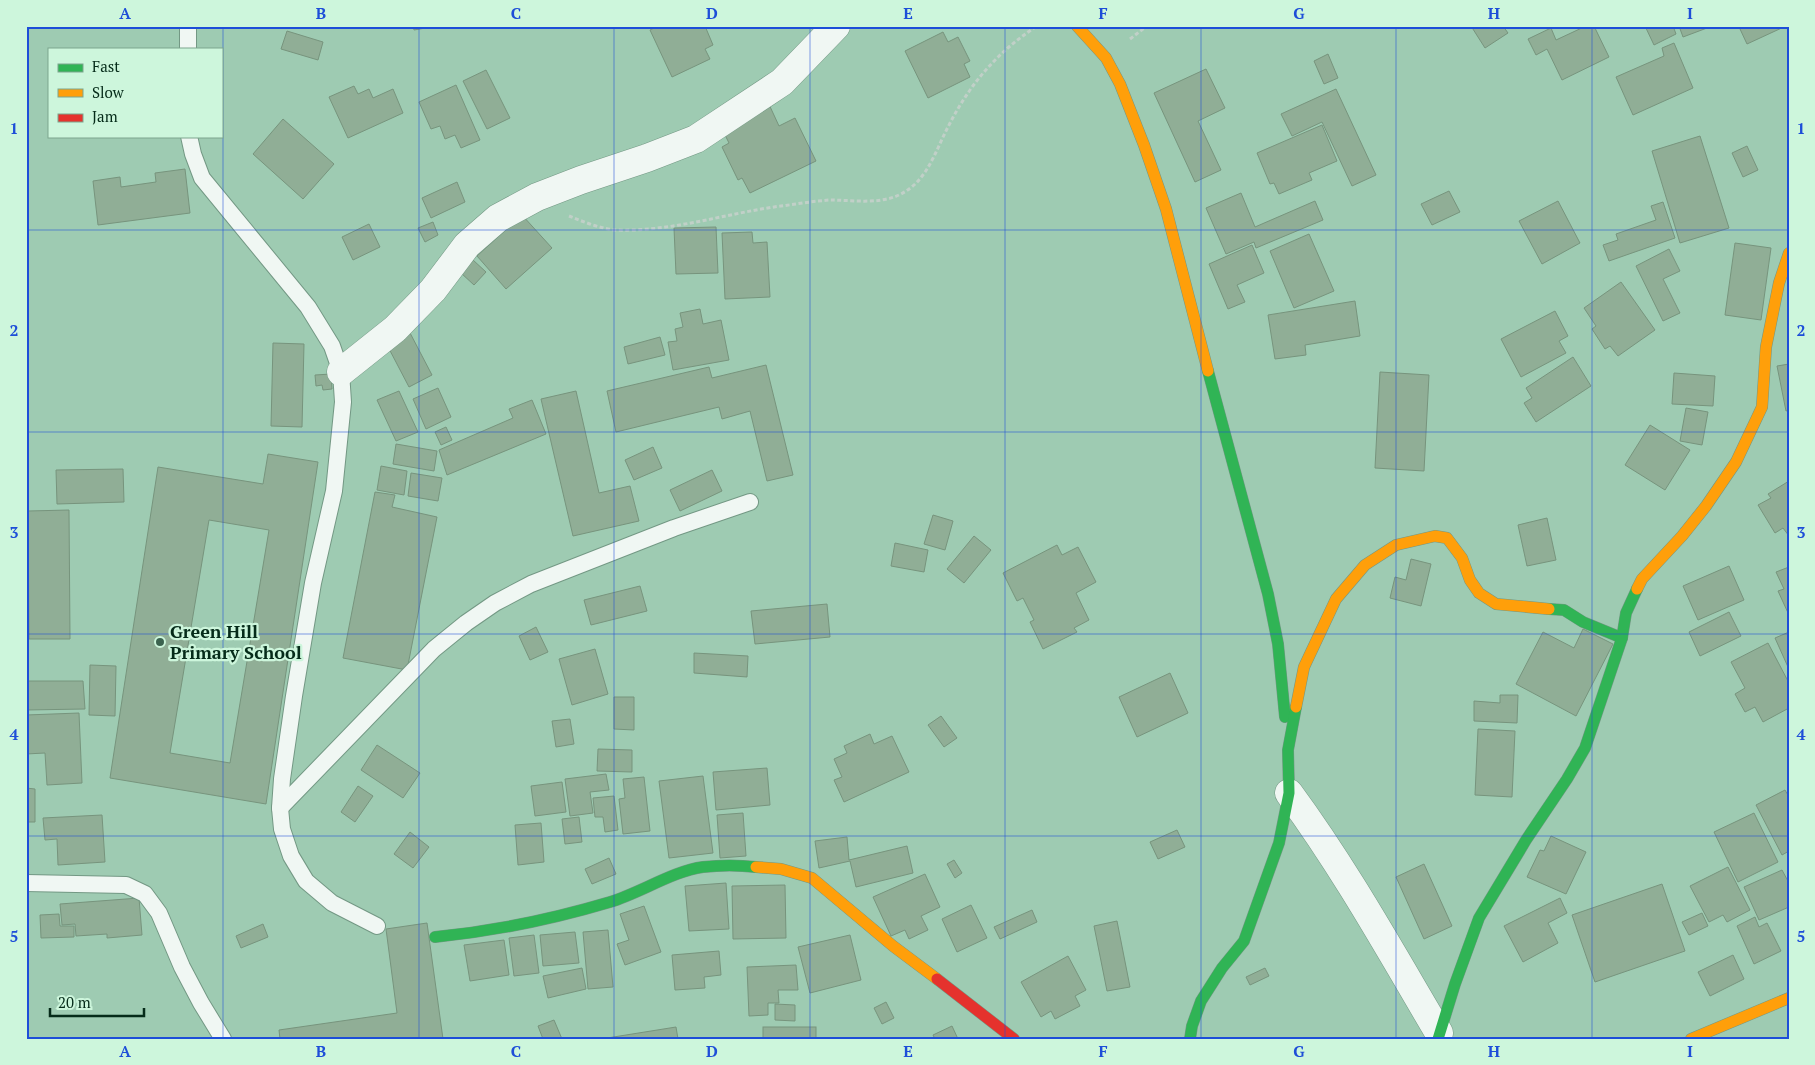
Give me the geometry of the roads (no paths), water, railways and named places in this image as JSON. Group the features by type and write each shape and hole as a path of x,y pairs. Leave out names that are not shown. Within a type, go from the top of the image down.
{"street":[{"path":"341,372 395,328 416,308 467,245 498,218 536,197 696,139 782,82 836,26"},
{"path":"1078,26 1106,58 1120,84 1166,209 1231,464 1268,594 1278,644 1288,750 1289,793 1279,843 1244,941 1222,968 1201,1001 1192,1026 1190,1039"},
{"path":"1439,1036 1454,984 1479,918 1585,748 1622,638 1626,614 1642,579 1682,536 1711,498 1736,462 1762,407 1766,347 1779,283 1789,253"},
{"path":"1288,750 1304,667 1336,599 1365,565 1396,545 1435,536 1447,538 1462,558 1470,580 1479,593 1496,604 1564,610 1583,622 1622,638"},
{"path":"1289,793 1323,840 1390,949 1439,1036"},
{"path":"435,937 483,932 564,916 621,899 671,877 702,867 747,866 781,869 812,878 893,946 1014,1039"},
{"path":"1691,1039 1789,998"}],"lane":[{"path":"188,26 188,48"},
{"path":"189,138 202,178 308,307 332,346 341,372 343,402 334,491 313,582 294,696 280,808 282,829 291,856 306,881 332,903 377,926"},
{"path":"280,808 434,649 466,622 496,602 531,584 674,528 750,502"},
{"path":"26,883 126,885 145,894 159,913 200,1003 223,1039"}],"place":[{"name":"Green Hill Primary School","path":"160,642"}]}
